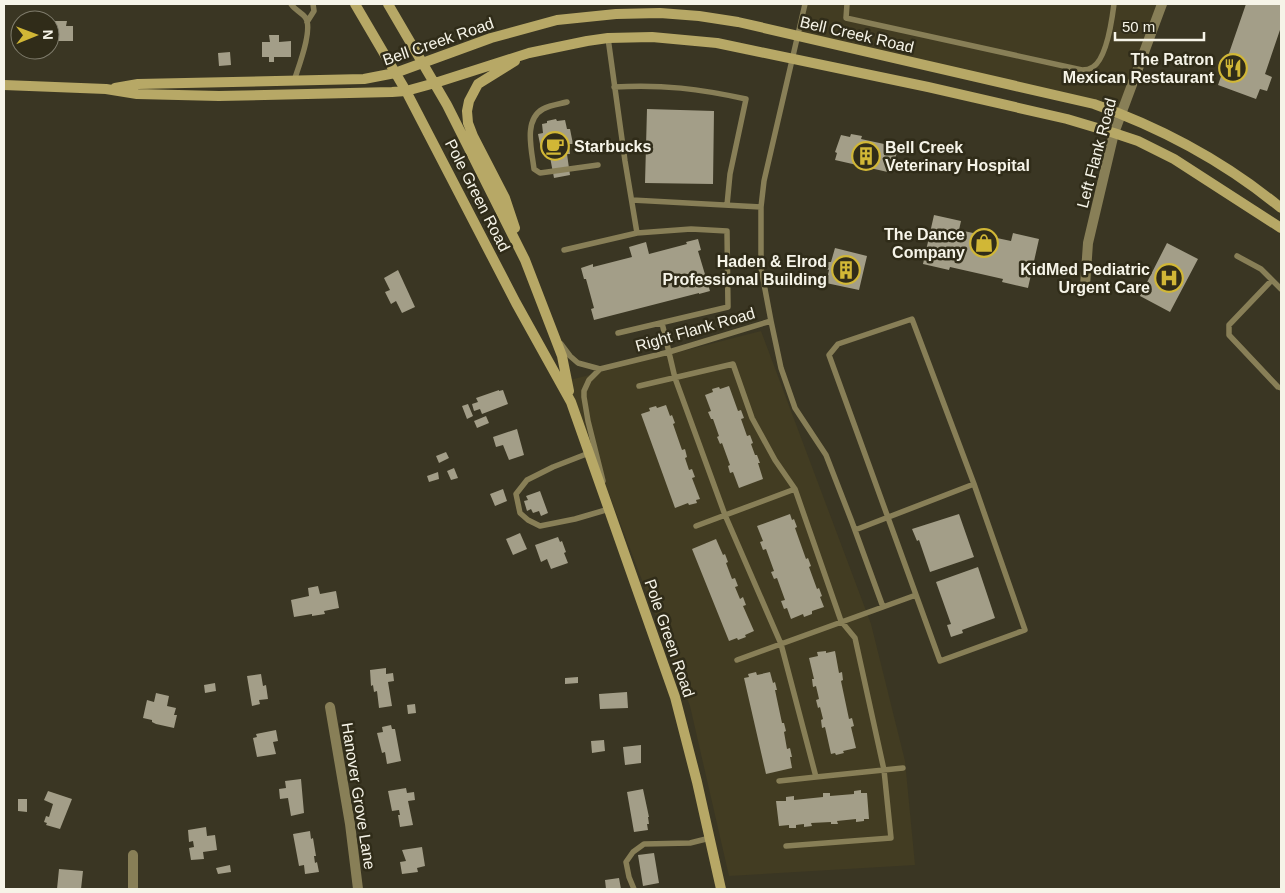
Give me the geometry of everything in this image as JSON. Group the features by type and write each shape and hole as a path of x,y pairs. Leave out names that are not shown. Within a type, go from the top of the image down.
{"street":[{"name":"Pole Green Road","path":"355,4 406,91 516,303 571,402"},
{"name":"Pole Green Road","path":"388,4 435,84 525,260 562,356 571,402 685,730 720,889"},
{"name":"Left Flank Road","path":"1084,286 1088,243 1114,133 1162,4"},
{"name":"Bell Creek Road","path":"106,89 138,84 364,79 395,73 529,27 558,20 616,14 660,13 699,16 738,22 1078,100 1120,114 1170,136 1208,156 1240,176 1281,208"},
{"name":"Bell Creek Road","path":"4,85 106,89 137,94 219,96 406,91 435,84 529,53 566,44 608,38 652,37 695,40 865,73 1067,120 1114,133 1138,141 1174,159 1281,228"},
{"path":"525,260 505,198 468,123 467,111 469,101 478,84 529,53"},
{"name":"Hanover Grove Lane","path":"330,707 350,824 358,889"},
{"path":"133,855 133,889"}],"lane":[{"path":"291,4 304,16 307,22 307,37 294,81"},
{"path":"307,22 314,11 314,4"},
{"name":"Right Flank Road","path":"600,369 668,352 771,322 761,268 761,206 764,181 805,4"},
{"path":"847,4 846,18 1082,70 1092,68 1100,60 1111,29 1114,4"},
{"path":"608,38 637,233"},
{"path":"614,87 644,85 682,87 746,99 730,174 727,205"},
{"path":"567,102 542,110 532,122 530,137 534,169 540,173 598,165"},
{"path":"632,200 761,206"},
{"path":"564,250 637,233 691,229 727,230 728,307 618,333"},
{"path":"1237,256 1261,270 1281,289"},
{"path":"1272,280 1229,324 1229,334 1281,388"},
{"path":"912,318 974,484 1025,630 940,661 830,355 838,344 912,318"},
{"path":"662,322 675,378 725,515 782,644 816,777"},
{"path":"771,322 781,368 795,408 826,455 883,608"},
{"path":"554,336 578,363 600,369"},
{"path":"639,386 733,364 752,418 775,460 795,489 841,622 855,638 884,770 891,838 786,846"},
{"path":"589,453 553,467 527,480 516,494 520,513 528,520 540,526 575,519 609,509 584,397 588,380 600,369"},
{"path":"855,530 974,484"},
{"path":"696,526 795,489"},
{"path":"737,660 916,595"},
{"path":"778,780 903,768"},
{"path":"634,889 626,862 633,852 644,844 690,843 710,838"}],"shaded area":[{"path":"805,4 1162,4 1120,114 798,36"},
{"path":"761,331 871,624 905,761 915,865 729,876 690,706 566,381"}],"building":[{"path":"1246,4 1281,4 1281,27 1265,74 1272,77 1267,91 1260,89 1256,99 1218,85"},
{"path":"60,21 67,21 66,26 73,26 73,41 60,41"},
{"path":"269,35 279,35 279,42 291,41 291,57 274,57 274,62 269,62 269,57 262,57 262,42 270,42"},
{"path":"230,52 231,65 219,66 218,53"},
{"path":"647,109 714,111 713,184 645,183"},
{"name":"Starbucks","path":"556,119 557,121 565,120 567,129 570,129 573,144 569,144 570,154 567,154 570,175 554,178 550,157 547,158 545,149 541,149 538,134 543,133 542,124"},
{"name":"Bell Creek Veterinary Hospital","path":"851,134 862,136 861,139 898,147 892,173 835,160 837,153 835,152 841,135 850,137"},
{"path":"934,215 961,221 959,230 1011,241 1013,233 1039,239 1028,288 1002,282 1003,279 950,267 949,270 923,264"},
{"path":"698,239 701,250 698,251 710,291 594,320 591,309 594,308 581,268 593,264 593,267 632,257 629,247 646,242 649,254 687,244 686,242"},
{"name":"KidMed Pediatric Urgent Care","path":"1167,243 1198,259 1170,312 1140,296"},
{"name":"Haden & Elrod Professional Building","path":"835,248 867,256 859,290 826,283 829,270 827,269 828,262 831,262"},
{"path":"398,270 415,307 402,313 396,301 391,304 385,292 390,290 384,278"},
{"path":"729,386 738,411 741,410 744,418 741,419 747,436 750,435 753,443 751,444 760,463 758,463 763,479 739,488 733,472 730,473 728,466 730,465 722,443 720,444 717,437 719,436 713,419 711,419 708,412 711,411 705,395 713,392 712,389"},
{"path":"503,390 508,404 482,414 480,409 474,411 472,404 478,402 476,398"},
{"path":"468,404 473,416 467,419 462,406"},
{"path":"666,405 675,423 673,424 682,450 685,449 687,457 685,458 689,470 692,469 695,477 692,478 700,499 696,500 697,503 689,505 688,503 675,508 641,414 650,411 649,408"},
{"path":"486,416 489,423 477,428 474,421"},
{"path":"517,429 524,455 509,460 503,445 496,447 493,437"},
{"path":"446,452 449,458 439,463 436,456"},
{"path":"454,468 458,478 451,480 447,471"},
{"path":"438,472 439,479 429,482 427,476"},
{"path":"503,489 507,501 495,506 490,494"},
{"path":"540,491 548,513 541,516 539,511 533,513 531,509 527,511 524,501 528,500 526,496"},
{"path":"790,514 797,527 795,528 806,559 808,558 811,566 809,567 817,589 819,588 822,596 820,597 824,607 812,611 812,614 804,617 803,614 791,619 787,608 784,609 781,601 785,600 777,578 774,579 771,572 774,571 766,549 763,550 760,542 763,541 757,526"},
{"path":"959,514 974,557 930,572 919,540 917,541 912,529"},
{"path":"520,533 527,549 513,555 506,539"},
{"path":"558,537 560,542 562,541 568,563 551,569 547,559 541,562 535,545"},
{"path":"716,539 723,555 725,554 732,579 735,578 738,586 735,587 740,599 743,597 746,605 743,606 754,631 738,640 737,638 729,641 692,549"},
{"path":"978,567 995,618 962,630 963,633 951,637 947,625 951,624 936,582"},
{"path":"318,586 320,594 336,591 339,608 324,611 325,614 294,617 291,600 309,596 308,588"},
{"path":"826,651 826,653 835,651 839,673 842,672 843,680 841,681 849,719 852,718 854,726 851,727 856,748 836,755 835,753 831,754 825,727 822,728 821,720 823,719 816,700 819,699 816,686 813,687 812,679 814,679 809,658 818,656 817,652"},
{"path":"386,668 386,674 393,673 394,681 388,682 392,706 379,708 377,691 374,692 373,685 371,686 370,670"},
{"path":"756,672 757,675 770,672 773,683 775,682 782,723 784,723 786,731 784,732 787,749 790,748 792,757 790,757 792,768 766,774 744,678 749,677 748,674"},
{"path":"261,674 263,686 266,685 268,699 259,700 260,704 252,706 247,676"},
{"path":"578,677 578,683 565,684 565,678"},
{"path":"215,683 216,691 205,693 204,685"},
{"path":"627,692 628,708 600,709 599,694"},
{"path":"156,693 169,696 167,706 176,708 174,715 177,715 174,728 156,724 152,720 143,718 147,700 154,702"},
{"path":"415,704 416,713 408,714 407,705"},
{"path":"391,725 392,729 395,729 401,761 387,764 385,752 382,753 377,733 383,732 382,727"},
{"path":"276,730 278,741 273,742 276,754 257,757 253,738 257,737 256,734"},
{"path":"604,740 605,751 592,753 591,741"},
{"path":"641,745 641,763 625,765 623,747"},
{"path":"301,779 304,813 291,816 288,798 280,799 279,789 286,788 285,781"},
{"path":"406,788 407,793 414,792 415,800 408,801 413,825 400,827 399,810 392,811 388,791"},
{"path":"643,789 649,817 648,830 634,832 627,792"},
{"path":"861,790 861,793 867,793 869,819 856,822 856,819 837,821 838,824 831,824 831,822 811,823 812,826 796,825 796,828 789,828 789,825 779,826 776,801 786,801 786,797 794,796 794,800 823,797 823,793 830,793 830,796 854,794 854,791"},
{"path":"48,791 72,799 60,829 46,825 47,823 44,822 46,816 49,817 53,804 44,800"},
{"path":"18,799 27,799 27,812 18,811"},
{"path":"206,827 207,836 215,835 217,850 203,852 204,859 191,860 189,848 194,847 193,841 189,842 188,830"},
{"path":"310,831 316,856 314,856 315,863 317,862 319,872 305,874 304,865 299,866 293,834"},
{"path":"422,847 425,866 417,868 418,872 402,874 400,862 406,861 402,850"},
{"path":"654,853 659,883 643,886 638,855"},
{"path":"230,865 231,872 218,874 216,868"},
{"path":"59,869 83,871 81,889 57,889"},
{"path":"619,878 621,889 606,889 605,880"}],"place":[{"name":"The Patron Mexican Restaurant","path":"1233,68"},
{"name":"Starbucks","path":"555,146"},
{"name":"Bell Creek Veterinary Hospital","path":"866,156"},
{"name":"The Dance Company","path":"984,243"},
{"name":"Haden & Elrod Professional Building","path":"846,270"},
{"name":"KidMed Pediatric Urgent Care","path":"1169,278"}]}
